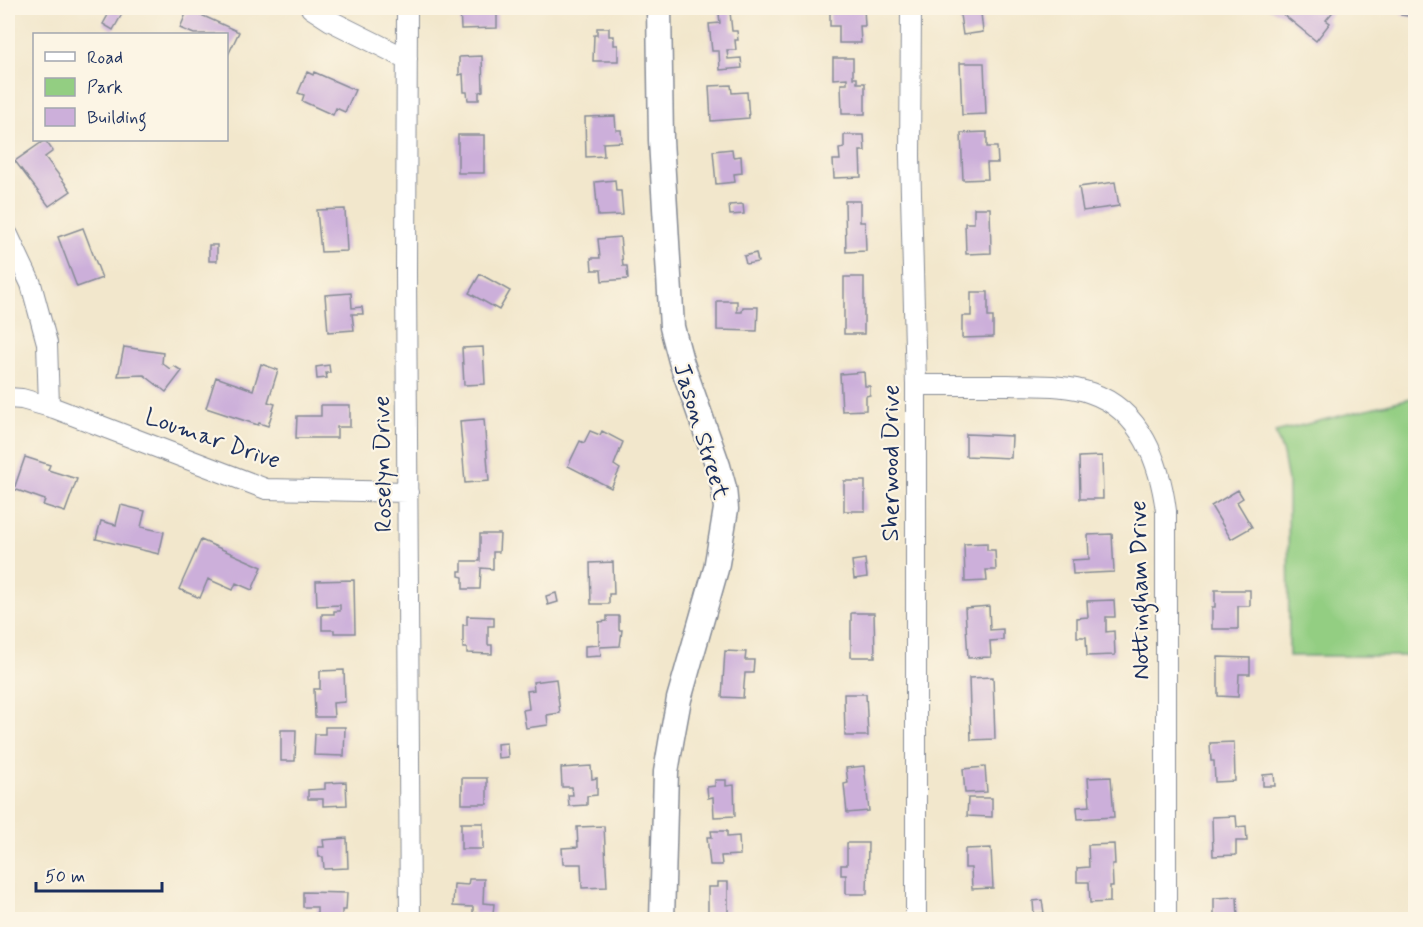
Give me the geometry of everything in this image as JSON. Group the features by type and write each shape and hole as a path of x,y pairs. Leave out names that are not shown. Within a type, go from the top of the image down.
{"street":[{"path":"311,8 331,21 407,59"},
{"name":"Roselyn Drive","path":"407,8 407,755 410,920"},
{"name":"Jason Street","path":"660,8 661,140 671,318 681,361 718,466 724,488 726,509 716,569 680,699 666,772 662,920"},
{"name":"Sherwood Drive","path":"911,8 910,156 916,385 916,920"},
{"path":"8,235 32,284 48,343 49,406"},
{"name":"Nottingham Drive","path":"916,385 1041,386 1089,392 1108,401 1127,417 1144,437 1155,458 1166,511 1166,920"},
{"name":"Loumar Drive","path":"8,398 49,406 266,489 408,492"}],"green space":[{"path":"1415,397 1415,656 1289,656 1288,481 1283,454 1275,432"}],"building":[{"path":"112,8 122,14 113,30 103,24"},
{"path":"460,8 497,8 497,28 461,29"},
{"path":"837,8 864,8 865,26 860,26 861,43 839,43 839,26 830,26 830,11 837,11"},
{"path":"959,8 993,8 993,12 981,13 983,32 963,35"},
{"path":"1267,8 1336,8 1326,20 1330,23 1316,41 1284,15"},
{"path":"1403,8 1416,8 1416,17 1401,15"},
{"path":"188,9 239,32 228,55 228,33 192,33 180,28"},
{"path":"730,12 732,31 737,31 738,40 735,40 736,50 727,50 728,59 741,58 742,68 720,70 719,51 712,51 709,24 720,23 719,13"},
{"path":"597,28 609,28 609,36 614,36 614,45 618,45 618,61 593,61 594,35 597,35"},
{"path":"482,56 483,91 479,92 479,100 468,100 467,92 464,92 463,74 459,75 459,57"},
{"path":"833,58 853,58 853,78 857,78 857,83 865,83 865,114 842,114 841,84 847,84 847,78 833,79"},
{"path":"960,63 984,63 986,114 962,115"},
{"path":"307,72 313,75 314,72 355,90 345,112 336,108 333,115 302,101 304,95 298,93"},
{"path":"731,85 732,93 747,92 749,118 711,121 709,86"},
{"path":"615,116 616,130 621,130 622,142 603,143 604,156 586,157 585,117"},
{"path":"987,132 987,147 997,147 998,163 987,163 988,179 963,180 961,133"},
{"path":"458,135 484,135 484,173 458,173"},
{"path":"844,135 864,135 865,151 860,151 861,177 834,178 833,160 840,160 839,149 844,148"},
{"path":"46,141 53,151 45,157 71,191 49,206 15,161"},
{"path":"732,149 733,157 741,156 742,173 734,174 735,182 716,184 713,151"},
{"path":"615,180 616,191 621,191 623,215 598,216 595,182"},
{"path":"1115,182 1119,206 1083,211 1079,187"},
{"path":"845,201 860,201 860,222 865,222 866,251 846,252"},
{"path":"743,204 744,214 730,215 729,205"},
{"path":"974,208 990,208 991,253 966,254 965,223 974,223"},
{"path":"345,209 347,251 321,252 317,210"},
{"path":"83,228 102,278 77,287 58,237"},
{"path":"620,237 623,266 627,266 628,279 602,281 601,270 592,270 591,258 600,258 598,239"},
{"path":"209,245 217,245 217,261 209,261"},
{"path":"756,253 758,262 746,264 744,256"},
{"path":"480,274 510,291 499,310 469,293"},
{"path":"844,277 864,277 864,334 844,334"},
{"path":"971,292 988,292 988,317 993,317 993,337 962,338 962,316 971,316"},
{"path":"351,293 352,308 362,307 363,314 352,314 354,330 328,332 325,295"},
{"path":"717,301 737,301 737,312 742,312 743,307 758,307 757,331 717,330"},
{"path":"124,347 163,353 162,363 170,369 174,366 182,371 166,392 144,375 118,376"},
{"path":"483,347 485,384 464,385 462,348"},
{"path":"261,364 278,370 268,402 275,404 268,426 259,423 258,425 206,408 216,377 253,390"},
{"path":"329,365 330,373 326,373 327,378 317,379 316,367"},
{"path":"864,372 865,386 870,386 870,395 866,396 866,410 842,411 840,374"},
{"path":"321,405 350,405 350,427 337,427 337,438 296,438 297,416 321,416"},
{"path":"484,419 489,481 465,483 460,421"},
{"path":"590,431 600,435 602,431 623,442 614,465 620,469 611,488 568,466 580,441 584,443"},
{"path":"966,434 1012,436 1011,458 966,456"},
{"path":"1102,456 1103,499 1080,499 1079,457"},
{"path":"25,457 50,465 48,470 77,479 65,512 43,505 45,500 14,489"},
{"path":"844,481 865,481 865,511 844,511"},
{"path":"1238,490 1243,498 1237,502 1252,527 1231,539 1211,506"},
{"path":"121,505 145,511 141,527 164,532 159,554 96,539 101,521 116,525"},
{"path":"480,534 500,534 499,552 493,552 493,569 481,568 480,589 463,589 463,577 459,576 459,571 462,571 462,561 480,561"},
{"path":"1112,534 1114,572 1073,574 1072,560 1089,559 1088,535"},
{"path":"201,540 262,567 252,590 236,583 233,590 208,579 200,598 179,589"},
{"path":"987,543 987,550 995,550 996,570 986,570 987,581 965,582 964,544"},
{"path":"865,559 867,577 854,579 852,561"},
{"path":"613,562 614,594 609,594 609,604 591,604 590,563"},
{"path":"354,580 355,633 334,633 334,630 322,630 322,614 334,614 334,611 340,611 340,605 317,606 316,581"},
{"path":"1215,590 1250,590 1250,606 1238,606 1238,629 1212,629"},
{"path":"556,593 558,602 548,605 546,596"},
{"path":"1114,600 1115,617 1106,617 1106,632 1114,631 1115,655 1087,656 1086,637 1077,637 1077,618 1088,617 1087,601"},
{"path":"989,606 990,630 1003,629 1003,640 990,641 991,657 968,658 965,608"},
{"path":"851,613 874,613 875,657 851,657"},
{"path":"467,616 494,617 494,626 488,626 488,645 492,645 492,654 467,653 467,648 463,648 463,625 467,625"},
{"path":"607,616 619,616 619,630 622,630 620,646 600,647 601,656 585,657 585,646 599,645 599,622 607,621"},
{"path":"725,651 746,652 745,660 754,660 753,673 745,673 743,698 722,697"},
{"path":"1218,657 1250,658 1250,674 1239,674 1238,697 1218,696"},
{"path":"344,670 345,702 333,703 334,717 315,717 314,689 320,689 320,671"},
{"path":"993,677 995,739 971,740 969,678"},
{"path":"556,679 560,713 547,715 548,725 526,728 523,710 529,709 527,691 534,690 533,682"},
{"path":"844,694 866,694 868,736 845,736"},
{"path":"325,727 345,727 344,756 314,755 315,734 325,734"},
{"path":"281,730 296,730 295,761 281,761"},
{"path":"1234,742 1235,781 1215,782 1210,743"},
{"path":"507,743 508,757 498,758 497,744"},
{"path":"591,766 592,779 597,778 597,795 587,796 587,805 569,806 568,795 573,795 572,787 562,787 561,768"},
{"path":"864,766 869,811 847,813 844,784 848,783 846,768"},
{"path":"985,767 987,792 965,793 963,769"},
{"path":"1274,774 1275,786 1263,786 1263,775"},
{"path":"1111,777 1114,817 1078,819 1077,807 1090,806 1088,778"},
{"path":"462,778 487,778 487,804 462,804"},
{"path":"715,780 726,780 726,786 734,785 735,816 714,817 713,797 708,798 707,787 715,786"},
{"path":"346,782 347,805 323,806 323,799 308,799 308,790 325,789 325,783"},
{"path":"968,798 992,798 992,817 967,816"},
{"path":"1236,816 1237,827 1246,826 1247,841 1236,841 1236,855 1213,856 1212,817"},
{"path":"461,823 483,823 483,849 461,849"},
{"path":"604,826 607,887 582,888 581,864 563,864 562,848 578,847 577,827"},
{"path":"711,831 727,831 727,837 739,836 740,855 721,856 722,865 710,865 707,837 712,837"},
{"path":"347,838 348,868 324,869 323,857 319,857 318,847 324,847 323,840"},
{"path":"847,843 868,843 867,894 846,894 846,875 841,875 841,865 847,865"},
{"path":"1114,844 1115,864 1112,864 1113,886 1110,886 1110,902 1090,903 1089,882 1077,882 1077,868 1089,867 1088,845"},
{"path":"991,848 993,888 972,889 971,868 965,868 965,849"},
{"path":"469,879 484,879 483,903 494,904 493,914 473,913 473,907 453,906 454,884 468,885"},
{"path":"718,882 728,882 728,914 708,913 708,887 718,887"},
{"path":"303,892 347,893 346,910 342,910 342,920 317,919 317,907 303,907"},
{"path":"1237,897 1238,920 1214,920 1214,898"},
{"path":"1042,900 1044,913 1034,914 1033,901"}]}
